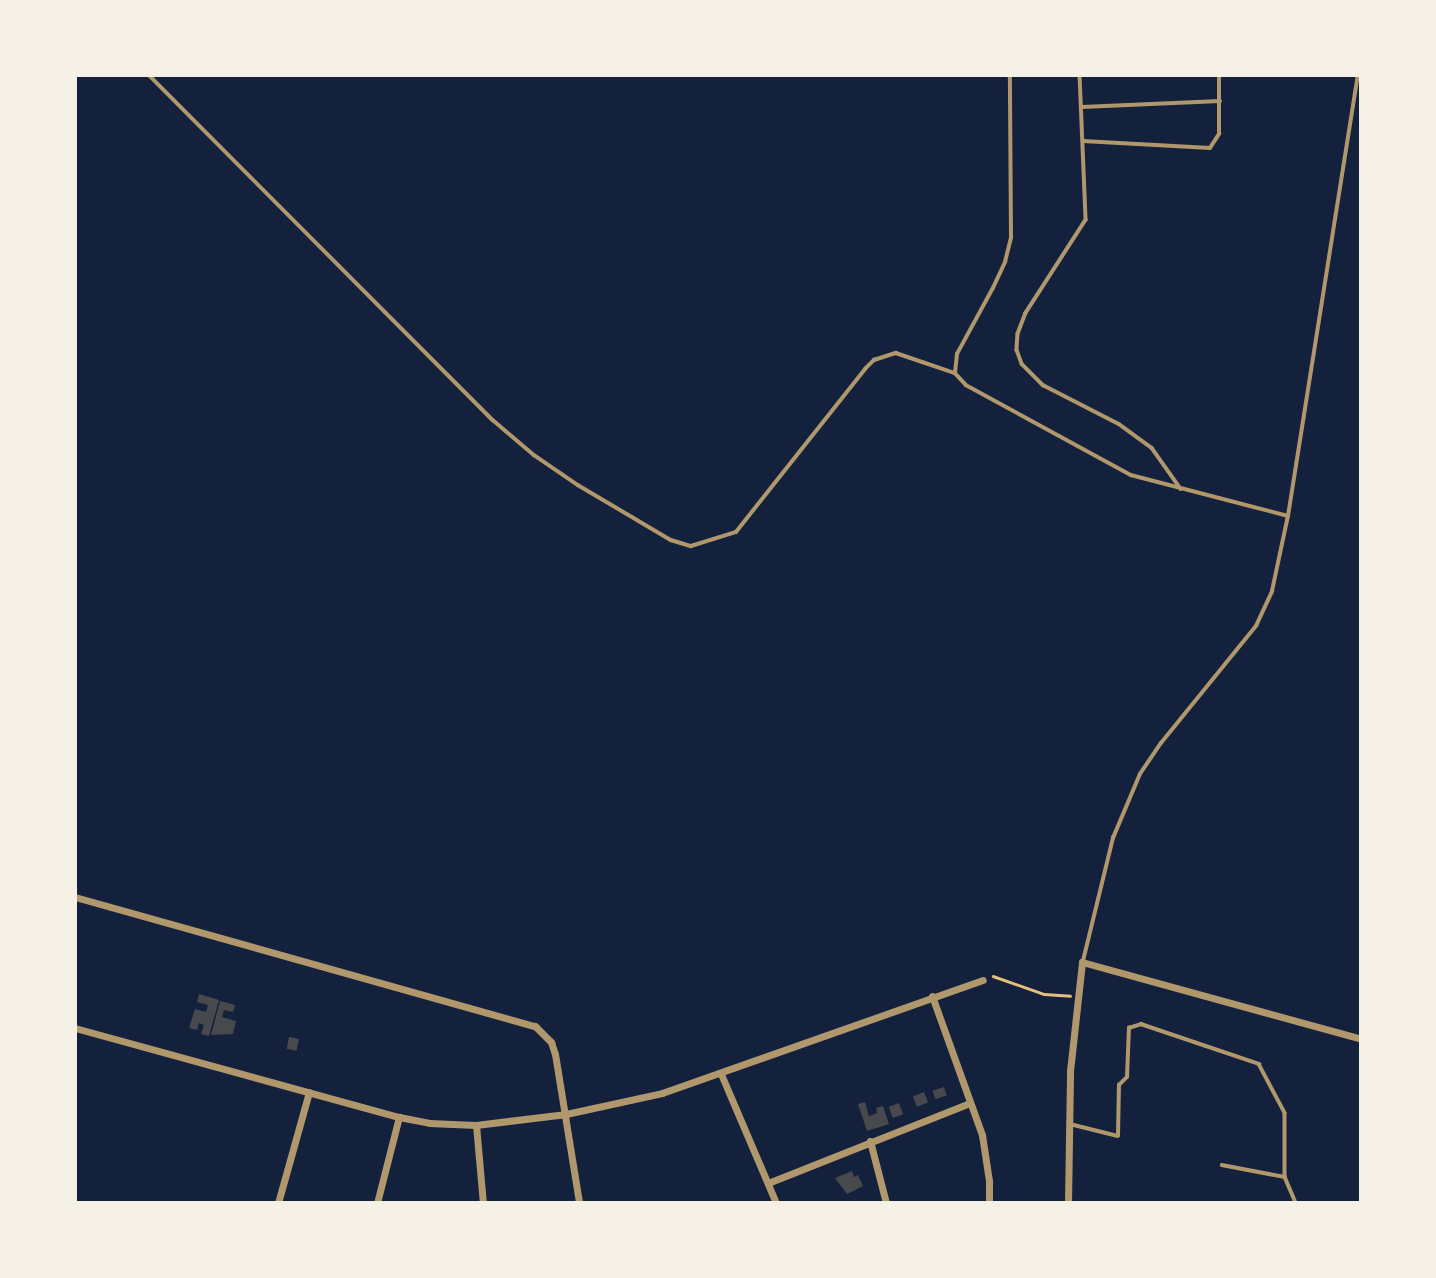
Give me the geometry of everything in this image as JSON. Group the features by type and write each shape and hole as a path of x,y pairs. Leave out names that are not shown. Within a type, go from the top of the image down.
{"street":[{"path":"75,897 535,1026 551,1042 566,1114 579,1203"},
{"path":"1068,1203 1077,995 1082,962 1361,1039"},
{"path":"75,1028 399,1117 429,1123 476,1125 566,1114 662,1093 983,980"},
{"path":"932,996 986,1154 989,1203"},
{"path":"720,1074 776,1203"},
{"path":"278,1203 309,1092"},
{"path":"768,1183 970,1103"},
{"path":"377,1203 399,1117"},
{"path":"476,1125 482,1203"},
{"path":"870,1141 886,1203"}],"lane":[{"path":"149,75 493,420 534,455 578,485 671,540 691,546 736,532 874,360 897,353 955,373 966,385 1131,475 1288,516"},
{"path":"955,373 957,354 993,288 1005,262 1011,238 1010,75"},
{"path":"1080,75 1086,220 1026,313 1018,334 1017,350 1022,364 1043,385 1119,424 1152,447 1181,490"},
{"path":"1083,141 1203,150 1216,142 1220,101 1219,75"},
{"path":"1082,962 1113,838 1126,802 1161,743 1256,626 1272,592 1288,516 1358,75"},
{"path":"1082,107 1220,101"},
{"path":"1070,1124 1118,1136 1119,1085 1127,1077 1129,1028 1141,1024 1259,1064 1285,1113 1285,1177 1297,1203"},
{"path":"1222,1165 1285,1177"}],"path":[{"path":"983,980 999,977 1044,994 1077,995"}],"building":[{"path":"199,994 219,1000 209,1036 201,1034 204,1025 199,1023 197,1030 189,1028 195,1009 206,1012 208,1005 197,1002"},
{"path":"220,1001 235,1005 233,1012 224,1010 222,1017 236,1021 233,1034 211,1035"},
{"path":"289,1037 299,1039 297,1051 287,1049"},
{"path":"944,1087 947,1096 935,1099 933,1091"},
{"path":"924,1092 928,1102 917,1107 913,1096"},
{"path":"865,1102 869,1116 877,1113 876,1108 883,1106 889,1124 867,1131 858,1104"},
{"path":"899,1103 903,1114 893,1118 889,1107"},
{"path":"852,1171 854,1177 858,1175 863,1186 847,1194 835,1178"}]}
